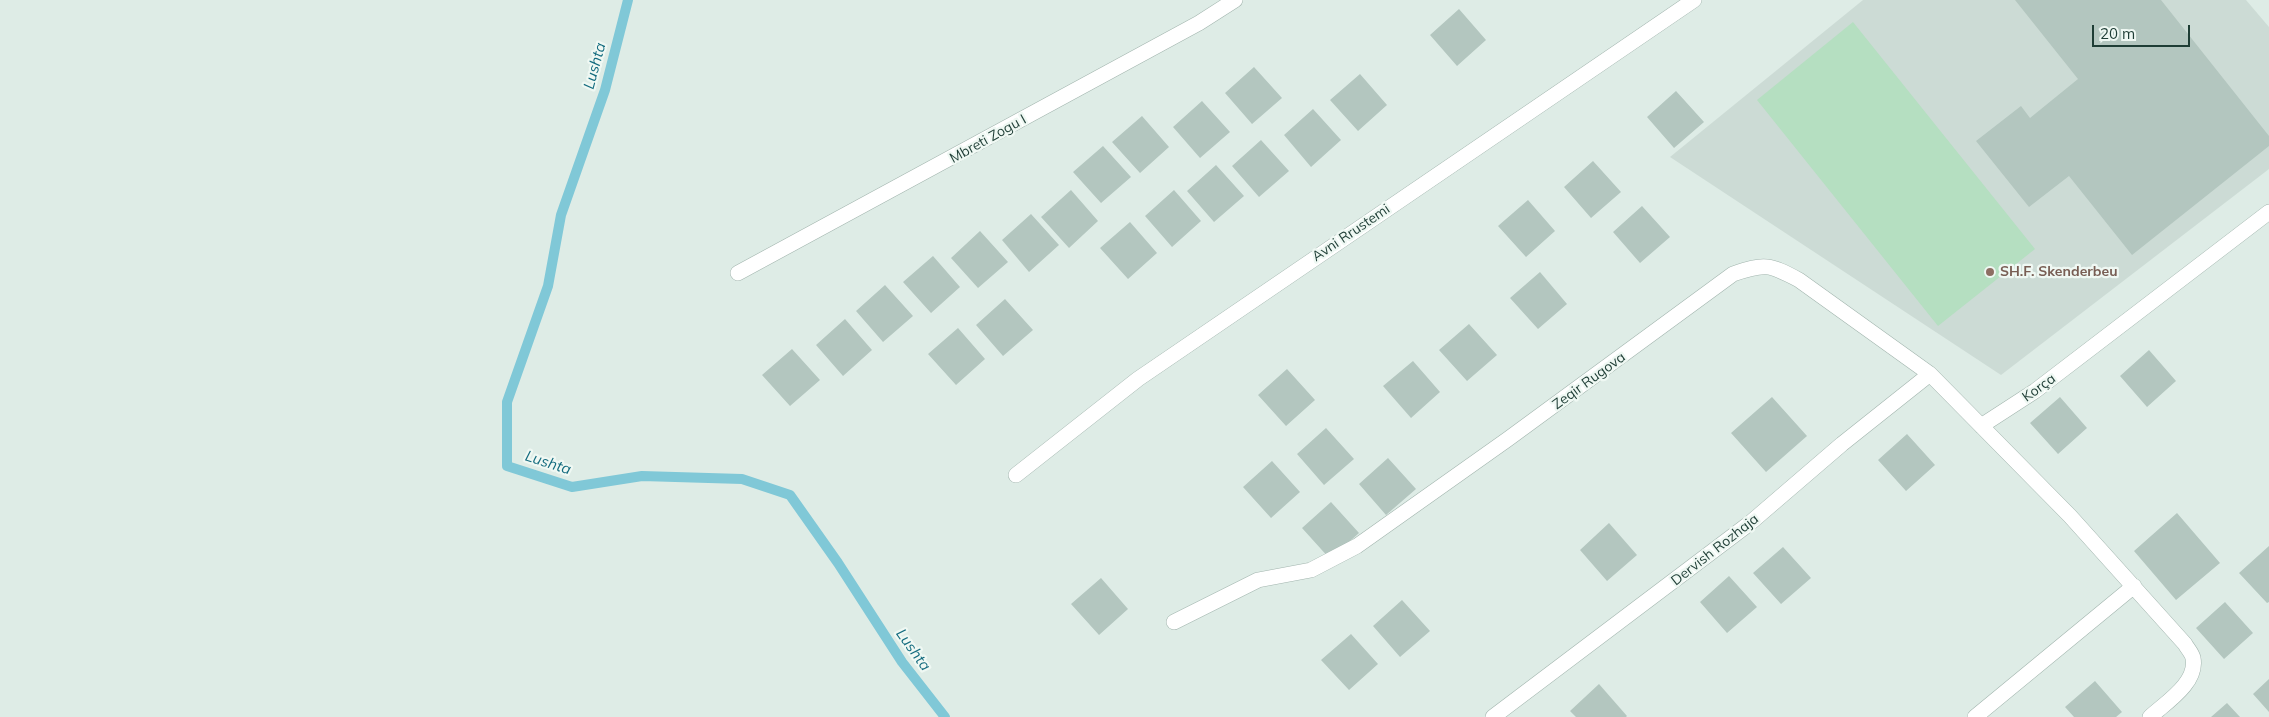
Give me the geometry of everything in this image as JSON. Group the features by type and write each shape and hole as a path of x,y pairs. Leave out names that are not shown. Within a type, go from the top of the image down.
{"street":[{"name":"Mbreti Zogu I","path":"738,273 1199,23 1235,0"},
{"name":"Avni Rrustemi","path":"1016,475 1138,379 1694,0"},
{"name":"Korça","path":"1982,426 2035,391 2269,212"},
{"name":"Zeqir Rugova","path":"1174,622 1258,580 1311,570 1357,546 1508,439 1732,274 1757,266 1775,267 1799,280 1930,374 1982,426"},
{"name":"Dervish Rozhaja","path":"1493,717 1750,523 1842,444 1930,374"},
{"path":"1982,426 2070,516 2134,586 2185,644 2193,657 2193,669 2187,682 2150,717"},
{"path":"1975,717 2134,586"}],"shaded area":[{"name":"SH.F. Skenderbeu","path":"1863,0 2246,0 2269,27 2269,169 2001,375 1670,157"}],"green space":[{"path":"1853,22 2035,249 1938,326 1757,100"}],"building":[{"name":"SH.F. Skenderbeu","path":"2015,0 2161,0 2269,136 2269,146 2132,255 2069,176 2029,207 1976,141 2021,106 2030,118 2078,79"},
{"path":"1459,9 1486,40 1457,66 1430,35"},
{"path":"1254,67 1282,98 1252,124 1225,93"},
{"path":"1360,74 1387,105 1358,131 1330,100"},
{"path":"1676,91 1704,122 1674,148 1647,117"},
{"path":"1202,101 1230,132 1200,158 1173,127"},
{"path":"1313,109 1341,140 1311,167 1284,135"},
{"path":"1142,116 1169,147 1140,173 1112,142"},
{"path":"1261,140 1289,171 1259,197 1232,166"},
{"path":"1103,146 1131,177 1101,203 1073,172"},
{"path":"1593,161 1621,192 1591,218 1564,187"},
{"path":"1216,165 1244,196 1214,222 1187,191"},
{"path":"1071,190 1098,221 1069,248 1041,217"},
{"path":"1174,190 1201,221 1172,247 1145,216"},
{"path":"1528,200 1555,231 1526,257 1498,226"},
{"path":"1642,206 1670,237 1640,263 1613,232"},
{"path":"1031,214 1059,245 1029,272 1002,240"},
{"path":"1130,222 1157,253 1128,279 1100,248"},
{"path":"980,231 1008,262 978,288 951,258"},
{"path":"933,256 960,287 931,313 903,282"},
{"path":"1540,272 1567,304 1538,329 1510,298"},
{"path":"885,285 913,316 883,342 856,311"},
{"path":"1005,299 1033,330 1003,356 976,325"},
{"path":"845,319 872,350 843,376 816,345"},
{"path":"1469,324 1497,355 1467,381 1439,350"},
{"path":"958,328 985,359 956,385 928,354"},
{"path":"792,349 820,380 790,406 762,375"},
{"path":"2149,350 2176,381 2147,407 2120,376"},
{"path":"1413,361 1440,392 1411,418 1383,386"},
{"path":"1287,369 1315,400 1286,426 1258,395"},
{"path":"1772,397 1807,436 1766,472 1731,433"},
{"path":"2060,397 2087,428 2058,454 2030,423"},
{"path":"1326,428 1354,459 1324,485 1297,454"},
{"path":"1907,434 1935,465 1906,491 1878,460"},
{"path":"1388,458 1416,489 1386,515 1359,484"},
{"path":"1272,461 1300,492 1271,518 1243,487"},
{"path":"1331,502 1359,533 1330,559 1302,528"},
{"path":"2177,513 2220,563 2176,600 2134,551"},
{"path":"1609,523 1637,555 1607,581 1580,550"},
{"path":"2269,546 2269,602 2267,603 2239,573"},
{"path":"1783,547 1811,578 1781,604 1753,573"},
{"path":"1729,576 1757,607 1727,633 1700,602"},
{"path":"1101,578 1128,609 1099,635 1071,604"},
{"path":"1402,600 1430,631 1400,657 1373,626"},
{"path":"2225,602 2253,633 2224,659 2196,628"},
{"path":"1351,634 1378,664 1349,690 1321,660"},
{"path":"2269,679 2269,712 2253,694"},
{"path":"2095,681 2122,712 2116,717 2074,717 2065,707"},
{"path":"1599,684 1626,717 1576,717 1570,711"},
{"path":"2227,703 2240,717 2211,717"}],"waterway":[{"name":"Lushta","path":"628,0 605,90 561,215 548,286 507,402 507,466 572,487 642,476 742,479 790,495 838,563 902,662 945,717"}],"place":[{"name":"SH.F. Skenderbeu","path":"1990,272"}]}
